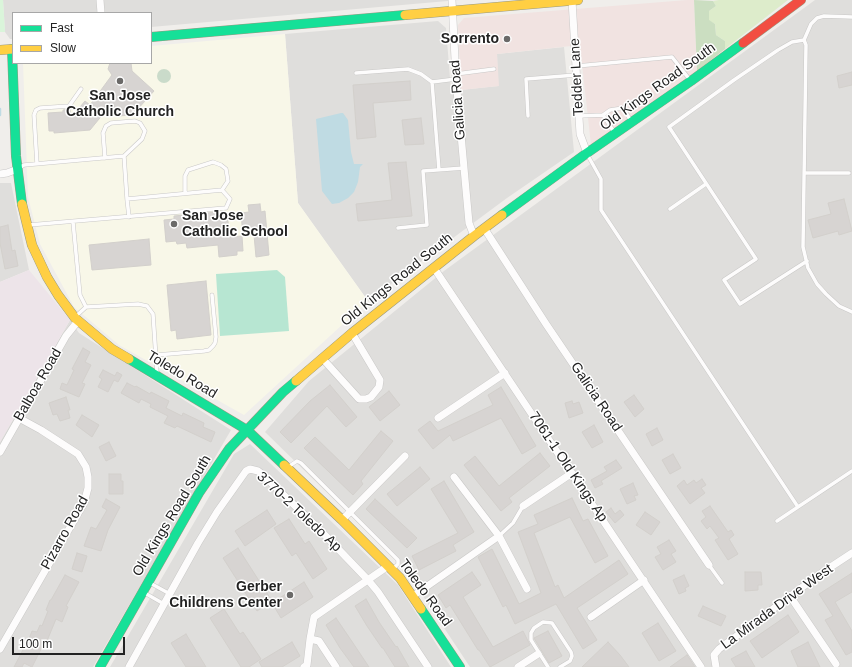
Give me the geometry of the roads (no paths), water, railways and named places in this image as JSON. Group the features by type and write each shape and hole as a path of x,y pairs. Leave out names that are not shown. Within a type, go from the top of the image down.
{"street":[{"path":"100,0 101,12"},
{"name":"Galicia Road","path":"452,0 456,76 469,223 474,236"},
{"name":"Tedder Lane","path":"572,0 580,134 587,154"},
{"path":"152,37 578,0"},
{"name":"Old Kings Road South","path":"100,667 199,493 229,450 283,392 352,333 484,228 691,81 801,0"},
{"path":"0,50 12,49"},
{"name":"Toledo Road","path":"14,64 18,169 22,204 32,245 47,277 58,295 76,319 112,349 247,430 342,520 400,578 460,667"},
{"path":"0,174 18,169"},
{"name":"Galicia Road","path":"484,228 546,324 709,565"},
{"name":"7061-1 Old Kings Ap","path":"434,268 701,667"},
{"name":"Balboa Road","path":"0,452 76,319"},
{"path":"322,358 359,399 371,397 379,388 380,380 352,333"},
{"path":"438,418 505,373"},
{"name":"Pizarro Road","path":"0,649 84,503 88,488 86,468 78,454 19,418"},
{"path":"342,520 406,456"},
{"name":"3770-2 Toledo Ap","path":"129,667 217,512 246,471 250,469 258,471 262,474 321,531 368,580 378,592 428,667"},
{"path":"523,506 572,473"},
{"path":"454,477 499,536 527,589"},
{"path":"413,596 499,536"},
{"name":"La Mirada Drive West","path":"716,667 714,656 719,649 790,596 852,553"},
{"path":"304,667 307,665 314,617 368,580 390,568"},
{"path":"591,616 644,580"},
{"path":"790,596 836,664"},
{"path":"310,639 319,641 336,667"},
{"path":"518,667 538,654"}],"lane":[{"path":"852,17 824,16 816,18 811,24 804,40 806,46 803,247 808,268 817,284 839,306 852,312"},
{"path":"804,40 792,42 778,50 669,127 756,259 724,280 740,304 806,261"},
{"path":"577,66 672,57 691,81"},
{"path":"356,73 408,69 421,74 432,82 439,170"},
{"path":"432,82 494,69"},
{"path":"528,116 526,79 577,75"},
{"path":"38,164 34,115 36,110 40,108 69,106 81,89"},
{"path":"579,116 603,115 610,110 623,108 632,123"},
{"path":"603,115 616,134"},
{"path":"18,169 24,165 105,158 124,156 142,139 145,130 140,123 135,121 111,123 106,126 103,132 105,158"},
{"path":"587,154 600,179 601,210 798,507"},
{"path":"124,156 128,217"},
{"path":"185,193 186,176 188,170 213,162 221,164 226,169 228,181 222,190"},
{"path":"398,228 426,225 423,171 464,168"},
{"path":"804,173 849,173"},
{"path":"670,209 706,184"},
{"path":"127,199 222,190"},
{"path":"27,226 226,208 230,199 222,190"},
{"path":"73,222 80,295 86,307"},
{"path":"157,355 204,351 209,350 213,346 216,337 212,295"},
{"path":"76,319 86,307 138,304 147,306 153,314 157,355 157,376"},
{"path":"287,468 297,460 301,463 398,560 398,564 390,568"},
{"path":"777,521 852,471"},
{"path":"499,536 512,523 523,506"},
{"path":"709,565 722,583"},
{"path":"148,582 170,594"},
{"path":"142,591 164,604"},
{"path":"548,667 538,654 531,640 531,633 536,626 543,622 552,623 572,652 570,660 560,667"}],"water":[{"path":"343,113 348,120 351,152 354,164 363,164 360,167 358,182 354,192 348,198 339,203 332,204 322,191 316,119"}],"waterway":[{"path":"0,109 0,115"}],"place":[{"name":"Sorrento","path":"507,39"},
{"name":"San Jose Catholic Church","path":"120,81"},
{"name":"San Jose Catholic School","path":"174,224"},
{"name":"Gerber Childrens Center","path":"290,595"}]}
